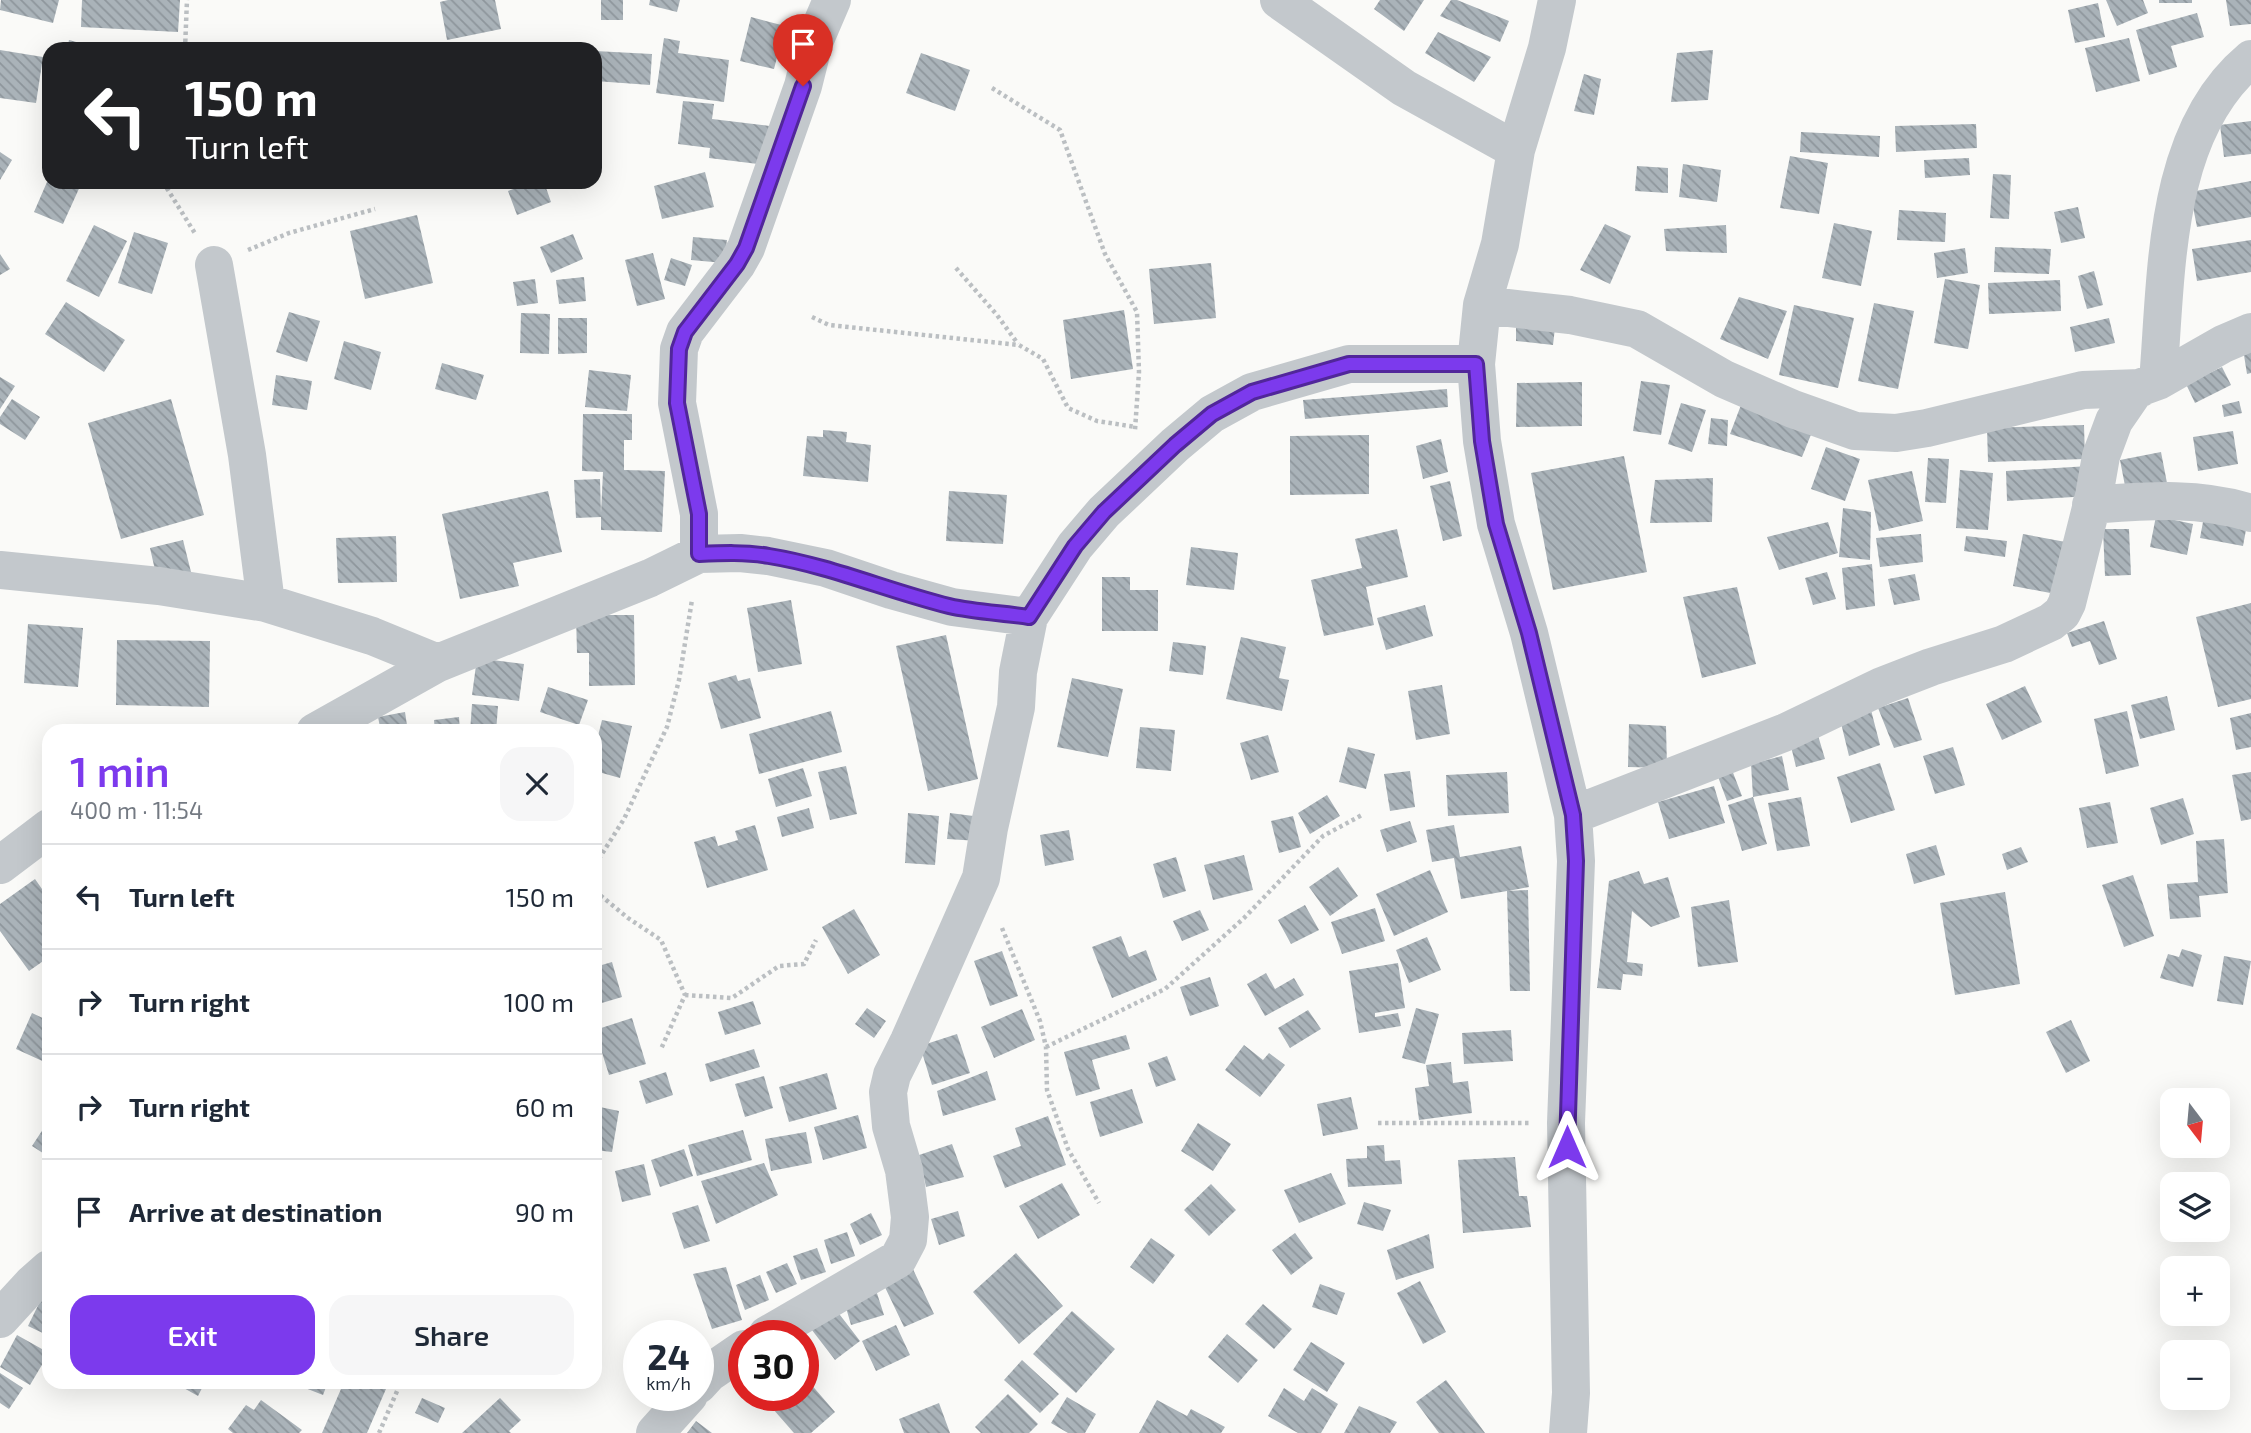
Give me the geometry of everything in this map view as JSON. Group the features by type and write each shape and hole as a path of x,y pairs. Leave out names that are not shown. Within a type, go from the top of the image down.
{"street":[{"path":"699,554 699,514 677,403 679,349 685,332 737,264 746,248 803,86 814,42 832,0"},
{"path":"1279,0 1404,88 1516,150"},
{"path":"1557,0 1547,48 1516,150 1500,244 1482,305 1476,364 1482,441 1496,524 1529,633 1573,815 1576,861 1566,1123 1571,1393 1568,1433"},
{"path":"2149,384 2174,202 2201,121 2233,75 2251,59"},
{"path":"214,265 247,455 266,603"},
{"path":"1482,305 1570,315 1637,329 1724,379 1793,409 1855,431 1896,433 2083,390 2149,384"},
{"path":"1573,815 1786,732 1882,686 2004,644 2051,622 2062,614 2067,603 2101,456 2114,421 2136,389 2222,344 2251,332"},
{"path":"793,1320 898,1259 908,1240 910,1217 905,1170 891,1126 888,1093 892,1074 981,878 989,828 1016,707 1018,672 1029,617 1075,546 1104,512 1175,445 1212,414 1252,392 1349,364 1476,364"},
{"path":"2091,505 2192,500 2225,504 2251,513"},
{"path":"329,724 438,663 650,578 699,554 740,553 768,556 826,568 953,607 1029,617"},
{"path":"0,570 159,586 266,603 372,636 438,663"},
{"path":"0,865 42,833"},
{"path":"0,1319 42,1275"},
{"path":"654,1433 674,1411"}],"path":[{"path":"185,42 187,0"},
{"path":"992,88 1060,130 1105,254 1137,312 1139,372 1132,486"},
{"path":"167,189 214,265 289,233 374,209"},
{"path":"956,268 1019,345 1043,359 1068,408 1097,421 1136,427"},
{"path":"812,317 829,325 1019,345"},
{"path":"602,855 624,819 667,727 679,680 699,554"},
{"path":"1046,1047 1165,989 1244,918 1323,836 1362,815"},
{"path":"981,878 1040,1021 1046,1047 1046,1090 1069,1149 1099,1203"},
{"path":"602,897 661,940 685,995 661,1049"},
{"path":"685,995 732,998 779,966 804,964 816,940"},
{"path":"1378,1123 1566,1123"},
{"path":"379,1433 398,1389"}],"building":[{"path":"1,0 59,0 53,23 0,10"},
{"path":"82,0 180,0 178,32 81,27"},
{"path":"495,0 501,29 447,40 440,2"},
{"path":"601,0 623,0 623,20 601,20"},
{"path":"650,0 680,0 677,12 649,5"},
{"path":"1380,0 1424,0 1404,31 1374,9"},
{"path":"1451,0 1509,21 1500,42 1440,16"},
{"path":"2106,0 2143,0 2148,13 2117,26"},
{"path":"2159,0 2192,0 2192,3 2159,3"},
{"path":"2226,0 2251,0 2251,24 2230,26"},
{"path":"2098,3 2105,37 2075,43 2068,10"},
{"path":"2197,13 2204,37 2171,46 2177,67 2149,75 2136,30"},
{"path":"751,17 785,26 774,69 740,61"},
{"path":"1438,32 1491,57 1474,82 1425,53"},
{"path":"664,38 680,41 678,53 729,60 724,102 656,93"},
{"path":"2129,38 2140,81 2096,92 2085,48"},
{"path":"0,50 42,57 36,103 0,98"},
{"path":"1713,50 1708,100 1671,102 1677,53"},
{"path":"602,51 652,54 650,85 602,82"},
{"path":"921,53 970,70 955,111 906,93"},
{"path":"1584,74 1601,79 1594,115 1574,111"},
{"path":"683,101 714,104 712,119 770,126 766,165 709,158 710,148 678,144"},
{"path":"2251,121 2251,154 2224,157 2220,125"},
{"path":"1976,124 1977,148 1896,152 1895,126"},
{"path":"1801,132 1880,136 1879,157 1800,152"},
{"path":"0,152 12,160 0,180"},
{"path":"1790,156 1828,163 1819,214 1780,208"},
{"path":"1969,158 1970,175 1925,178 1924,160"},
{"path":"1683,164 1721,170 1717,202 1679,197"},
{"path":"1637,166 1668,168 1668,193 1635,191"},
{"path":"705,172 714,207 662,219 654,186"},
{"path":"1993,174 2011,175 2009,219 1990,218"},
{"path":"2251,181 2251,217 2197,227 2190,192"},
{"path":"44,189 79,189 63,224 34,212"},
{"path":"546,189 551,202 517,215 508,191"},
{"path":"2078,207 2085,238 2061,243 2054,212"},
{"path":"1899,210 1946,213 1945,242 1897,240"},
{"path":"417,215 433,283 365,299 350,231"},
{"path":"1834,223 1872,231 1861,286 1822,278"},
{"path":"1605,224 1631,236 1610,284 1580,270"},
{"path":"94,225 127,241 99,297 66,281"},
{"path":"1726,225 1727,253 1666,251 1664,229"},
{"path":"134,232 168,243 152,294 118,283"},
{"path":"573,234 583,259 551,273 540,247"},
{"path":"693,237 727,240 724,263 691,260"},
{"path":"2251,240 2251,272 2197,281 2192,249"},
{"path":"1995,247 2051,249 2049,274 1994,272"},
{"path":"1965,248 1968,273 1937,278 1934,253"},
{"path":"653,253 665,299 637,306 625,260"},
{"path":"0,254 10,269 0,275"},
{"path":"671,258 692,265 685,286 664,280"},
{"path":"1211,263 1216,318 1154,324 1149,269"},
{"path":"2094,271 2103,305 2087,309 2078,276"},
{"path":"584,277 586,301 559,304 556,280"},
{"path":"535,279 538,303 517,306 513,282"},
{"path":"1945,279 1980,285 1968,349 1934,343"},
{"path":"2060,280 2061,311 1989,314 1988,283"},
{"path":"1739,297 1787,311 1768,359 1720,339"},
{"path":"66,302 125,340 104,372 45,334"},
{"path":"1874,303 1914,311 1898,389 1858,381"},
{"path":"1794,305 1854,318 1838,388 1779,375"},
{"path":"1124,310 1133,369 1071,379 1063,320"},
{"path":"289,312 320,321 307,362 276,352"},
{"path":"521,313 550,314 549,354 520,353"},
{"path":"558,318 587,318 587,353 558,354"},
{"path":"2109,318 2115,343 2075,352 2070,327"},
{"path":"1516,319 1556,319 1553,345 1516,341"},
{"path":"344,341 381,352 371,390 334,379"},
{"path":"2251,347 2251,373 2247,374 2243,349"},
{"path":"442,363 484,375 476,400 435,389"},
{"path":"2222,367 2231,385 2195,403 2186,384"},
{"path":"589,370 631,375 627,411 585,407"},
{"path":"276,375 312,381 307,410 272,405"},
{"path":"0,377 15,386 0,409"},
{"path":"1641,381 1670,385 1661,435 1633,431"},
{"path":"1582,382 1582,426 1516,427 1517,383"},
{"path":"1447,389 1448,407 1305,419 1303,400"},
{"path":"12,399 40,417 25,440 0,424 0,417"},
{"path":"171,399 204,515 121,539 88,423"},
{"path":"2239,401 2242,413 2224,417 2222,405"},
{"path":"1681,403 1706,410 1692,452 1668,444"},
{"path":"1741,405 1814,427 1802,457 1730,434"},
{"path":"583,414 632,414 632,440 624,440 624,470 665,471 662,532 601,530 601,517 576,518 574,480 600,479 601,513 603,472 582,471"},
{"path":"1711,418 1728,420 1727,446 1708,444"},
{"path":"2084,425 2085,459 1988,462 1987,428"},
{"path":"823,430 847,432 846,442 871,445 868,482 803,476 807,436 823,437"},
{"path":"2233,431 2238,464 2198,471 2193,437"},
{"path":"1369,435 1369,494 1290,495 1290,436"},
{"path":"1441,439 1448,472 1423,479 1416,446"},
{"path":"1826,447 1860,459 1845,501 1811,489"},
{"path":"2161,452 2167,483 2126,491 2120,460"},
{"path":"1624,456 1647,572 1553,590 1531,473"},
{"path":"1928,458 1949,459 1946,503 1925,502"},
{"path":"2089,466 2090,496 2007,501 2006,471"},
{"path":"1960,470 1993,473 1988,530 1956,528"},
{"path":"1912,471 1923,521 1879,531 1868,480"},
{"path":"1713,478 1712,522 1650,523 1655,480"},
{"path":"1450,481 1462,536 1443,541 1430,486"},
{"path":"548,491 562,552 513,563 519,586 460,599 442,514"},
{"path":"949,491 1007,495 1003,544 946,541"},
{"path":"1843,508 1871,512 1870,560 1839,557"},
{"path":"2205,511 2248,519 2243,546 2200,538"},
{"path":"2156,516 2193,524 2187,555 2150,547"},
{"path":"1828,522 1838,553 1779,570 1767,537"},
{"path":"1397,529 1408,577 1366,587 1374,625 1324,636 1311,580 1362,568 1355,539"},
{"path":"2103,529 2129,529 2131,575 2105,576"},
{"path":"1921,534 1923,562 1880,567 1876,538"},
{"path":"2023,534 2071,543 2061,595 2013,586"},
{"path":"396,536 397,582 338,583 336,538"},
{"path":"1966,536 2007,541 2005,557 1964,551"},
{"path":"183,540 191,572 157,579 150,548"},
{"path":"1191,547 1238,553 1234,590 1186,585"},
{"path":"1872,564 1875,606 1846,610 1842,568"},
{"path":"1827,572 1836,599 1813,605 1805,578"},
{"path":"1915,574 1920,600 1894,605 1888,579"},
{"path":"1102,577 1130,577 1130,590 1158,590 1158,631 1102,631"},
{"path":"1737,587 1756,664 1702,678 1683,597"},
{"path":"791,600 802,664 758,672 747,608"},
{"path":"2251,603 2251,699 2218,707 2196,617"},
{"path":"1425,605 1433,636 1386,650 1377,618"},
{"path":"576,615 634,615 635,685 589,686 589,653 577,653"},
{"path":"2104,621 2117,659 2099,665 2090,641 2072,647 2067,633"},
{"path":"28,624 83,628 78,687 24,683"},
{"path":"946,635 978,779 928,791 896,646"},
{"path":"1241,637 1286,647 1279,678 1289,680 1282,711 1226,699"},
{"path":"117,640 210,641 209,707 116,705"},
{"path":"1173,642 1206,646 1203,675 1169,671"},
{"path":"477,658 524,664 519,701 472,695"},
{"path":"736,675 738,681 750,678 761,718 721,729 708,683"},
{"path":"1072,678 1123,689 1108,757 1057,747"},
{"path":"1442,685 1450,734 1416,740 1408,691"},
{"path":"2025,686 2042,722 2002,740 1986,704"},
{"path":"548,687 588,700 579,724 540,712"},
{"path":"2167,696 2175,730 2140,739 2131,705"},
{"path":"1908,698 1922,740 1894,748 1878,708"},
{"path":"472,704 498,706 497,724 471,724"},
{"path":"1871,710 1880,745 1849,756 1840,719"},
{"path":"831,711 842,752 759,774 749,734"},
{"path":"2127,711 2139,766 2106,774 2094,719"},
{"path":"405,712 407,724 379,724 378,717"},
{"path":"2251,713 2251,747 2236,750 2230,718"},
{"path":"459,717 459,724 434,724 434,720"},
{"path":"602,720 632,726 620,778 602,773"},
{"path":"1629,724 1666,726 1667,768 1628,767"},
{"path":"1140,727 1175,730 1171,771 1136,768"},
{"path":"1817,732 1825,759 1796,767 1789,738"},
{"path":"1268,735 1279,772 1251,780 1240,743"},
{"path":"1348,747 1375,754 1366,789 1339,782"},
{"path":"1953,747 1965,785 1935,794 1923,756"},
{"path":"1782,756 1789,790 1753,797 1751,764"},
{"path":"1880,763 1895,810 1851,823 1837,777"},
{"path":"846,766 857,814 830,820 818,772"},
{"path":"803,768 812,796 776,807 768,779"},
{"path":"1732,770 1742,796 1727,801 1717,774"},
{"path":"1410,771 1415,807 1390,811 1384,774"},
{"path":"1507,772 1509,813 1448,816 1446,775"},
{"path":"2251,772 2251,819 2241,821 2232,775"},
{"path":"1714,786 1725,823 1669,839 1658,802"},
{"path":"1327,795 1340,816 1310,834 1298,813"},
{"path":"1753,797 1767,844 1742,851 1728,805"},
{"path":"1801,797 1810,846 1777,851 1768,803"},
{"path":"2183,798 2194,834 2161,845 2150,808"},
{"path":"2110,802 2118,843 2087,848 2079,808"},
{"path":"809,808 814,828 782,837 777,817"},
{"path":"908,813 939,816 935,865 905,863"},
{"path":"950,813 981,817 979,841 947,839"},
{"path":"1293,816 1301,847 1279,853 1271,821"},
{"path":"1410,821 1417,842 1387,852 1380,830"},
{"path":"755,825 768,870 707,888 694,842 715,836 718,846 738,840 735,831"},
{"path":"1454,825 1460,857 1521,846 1529,887 1508,891 1528,890 1530,991 1510,991 1507,891 1461,899 1454,858 1432,862 1426,830"},
{"path":"1069,830 1074,860 1045,866 1040,835"},
{"path":"2224,839 2228,893 2199,896 2201,917 2170,919 2167,884 2198,882 2196,841"},
{"path":"1936,845 1945,875 1914,884 1906,854"},
{"path":"2021,847 2028,862 2007,870 2002,854"},
{"path":"1244,855 1253,890 1213,900 1204,865"},
{"path":"1176,857 1186,891 1163,898 1153,864"},
{"path":"1338,867 1358,896 1330,916 1309,887"},
{"path":"1430,870 1448,912 1394,936 1376,894"},
{"path":"1639,871 1644,884 1668,877 1680,917 1651,927 1632,911 1627,962 1643,964 1642,976 1623,974 1621,990 1597,988 1609,881"},
{"path":"2133,875 2154,936 2124,947 2102,885"},
{"path":"35,879 42,889 42,962 29,971 0,931 0,904"},
{"path":"2005,892 2020,984 1955,995 1940,903"},
{"path":"1729,900 1738,962 1698,967 1691,907"},
{"path":"1305,905 1319,930 1291,944 1278,920"},
{"path":"1375,908 1385,941 1342,954 1331,922"},
{"path":"854,909 880,955 848,974 822,927"},
{"path":"1200,910 1209,930 1182,941 1173,921"},
{"path":"1121,936 1129,957 1146,950 1157,980 1112,998 1092,947"},
{"path":"1427,937 1441,970 1409,983 1396,950"},
{"path":"2182,949 2202,955 2193,987 2160,978 2168,954 2179,957"},
{"path":"1002,951 1018,996 990,1006 974,961"},
{"path":"2224,956 2251,961 2243,1005 2217,1001"},
{"path":"612,962 622,997 602,1003 602,965"},
{"path":"1398,963 1405,1008 1375,1013 1375,1017 1398,1013 1401,1026 1359,1033 1349,971"},
{"path":"1266,973 1275,989 1294,978 1304,995 1265,1016 1247,984"},
{"path":"1210,977 1219,1006 1190,1016 1180,987"},
{"path":"753,1001 761,1024 725,1035 718,1012"},
{"path":"867,1008 886,1021 874,1038 855,1024"},
{"path":"1416,1008 1439,1014 1425,1064 1402,1058"},
{"path":"1022,1009 1035,1040 994,1058 981,1027"},
{"path":"1308,1010 1321,1029 1290,1048 1278,1028"},
{"path":"32,1013 42,1018 42,1061 16,1049"},
{"path":"632,1018 646,1064 609,1075 602,1052 602,1028"},
{"path":"2071,1020 2090,1061 2066,1073 2046,1032"},
{"path":"1511,1030 1513,1061 1464,1064 1462,1033"},
{"path":"957,1034 970,1073 932,1085 920,1046"},
{"path":"1126,1035 1130,1049 1092,1060 1100,1089 1076,1096 1064,1052"},
{"path":"1244,1045 1263,1060 1269,1053 1285,1065 1260,1097 1225,1070"},
{"path":"754,1049 760,1067 710,1082 705,1064"},
{"path":"1167,1056 1176,1080 1156,1087 1148,1063"},
{"path":"1451,1062 1453,1083 1468,1081 1472,1113 1419,1120 1415,1088 1429,1086 1426,1065"},
{"path":"987,1071 996,1100 943,1116 937,1091"},
{"path":"666,1072 673,1095 646,1104 639,1081"},
{"path":"827,1073 837,1109 789,1122 779,1087"},
{"path":"764,1076 773,1108 745,1117 735,1084"},
{"path":"1132,1089 1143,1123 1100,1137 1090,1102"},
{"path":"1351,1097 1358,1129 1323,1136 1317,1104"},
{"path":"602,1107 619,1111 612,1152 602,1151"},
{"path":"858,1115 867,1148 823,1160 814,1127"},
{"path":"1048,1116 1066,1165 1005,1188 993,1156 1021,1146 1015,1128"},
{"path":"1198,1123 1231,1144 1213,1171 1181,1151"},
{"path":"743,1130 752,1160 697,1176 688,1145"},
{"path":"42,1131 42,1152 32,1146"},
{"path":"806,1132 812,1163 771,1171 765,1139"},
{"path":"952,1144 964,1177 926,1187 919,1155"},
{"path":"1384,1145 1385,1161 1400,1160 1402,1184 1348,1187 1346,1159 1367,1158 1367,1146"},
{"path":"684,1149 693,1176 660,1187 651,1160"},
{"path":"1515,1157 1519,1196 1527,1196 1531,1227 1463,1233 1458,1160"},
{"path":"764,1163 778,1195 716,1224 701,1181"},
{"path":"644,1164 651,1195 622,1202 615,1171"},
{"path":"1331,1173 1346,1204 1299,1223 1284,1190"},
{"path":"1062,1183 1080,1215 1038,1239 1019,1206"},
{"path":"1211,1184 1236,1210 1209,1236 1184,1210"},
{"path":"1364,1202 1391,1210 1383,1231 1357,1224"},
{"path":"698,1205 710,1241 684,1249 672,1213"},
{"path":"958,1211 965,1236 939,1245 931,1219"},
{"path":"871,1213 882,1235 860,1245 850,1224"},
{"path":"847,1232 855,1256 831,1264 824,1240"},
{"path":"1295,1233 1313,1258 1291,1275 1272,1250"},
{"path":"1429,1234 1434,1268 1396,1280 1387,1250"},
{"path":"1151,1238 1175,1255 1153,1284 1130,1267"},
{"path":"817,1248 826,1272 801,1280 793,1256"},
{"path":"1016,1253 1063,1306 1019,1344 973,1292"},
{"path":"787,1263 797,1284 776,1293 766,1272"},
{"path":"726,1267 742,1320 728,1320 728,1324 714,1328 714,1320 709,1320 693,1274"},
{"path":"912,1267 934,1314 904,1327 882,1281"},
{"path":"760,1275 769,1300 745,1310 736,1285"},
{"path":"1420,1281 1446,1332 1423,1344 1397,1293"},
{"path":"1320,1284 1345,1293 1337,1315 1312,1307"},
{"path":"875,1287 884,1315 851,1325 843,1297"},
{"path":"42,1297 42,1333 28,1326"},
{"path":"830,1302 860,1341 835,1360 819,1339 819,1320 806,1320"},
{"path":"1263,1304 1292,1329 1274,1349 1245,1324"},
{"path":"1072,1311 1115,1349 1076,1393 1033,1354"},
{"path":"896,1325 910,1355 876,1371 862,1341"},
{"path":"1227,1334 1258,1360 1238,1383 1208,1357"},
{"path":"17,1335 42,1349 42,1365 30,1385 0,1367"},
{"path":"1311,1342 1345,1363 1327,1392 1293,1370"},
{"path":"1022,1360 1059,1394 1040,1413 1004,1380"},
{"path":"0,1373 23,1388 9,1409 0,1403"},
{"path":"1446,1380 1485,1433 1439,1433 1416,1402"},
{"path":"1284,1388 1304,1401 1312,1388 1338,1404 1321,1433 1298,1433 1268,1416"},
{"path":"186,1389 202,1389 198,1396"},
{"path":"308,1389 325,1389 323,1395"},
{"path":"341,1389 386,1389 367,1433 322,1433"},
{"path":"819,1394 835,1412 811,1433 794,1433 775,1411 819,1411"},
{"path":"1008,1394 1038,1424 1029,1433 981,1433 975,1427"},
{"path":"1067,1397 1096,1414 1085,1433 1068,1433 1051,1423"},
{"path":"422,1398 445,1408 438,1423 415,1413"},
{"path":"500,1398 521,1420 509,1431 511,1433 462,1433"},
{"path":"261,1400 302,1430 299,1433 233,1433 228,1429 246,1405 254,1410"},
{"path":"1157,1400 1187,1416 1191,1409 1225,1427 1221,1433 1139,1433"},
{"path":"939,1403 950,1433 904,1433 899,1419"},
{"path":"1359,1406 1397,1422 1390,1433 1344,1433"},
{"path":"696,1421 712,1433 687,1433"}],"route":[{"path":"803,86 746,248 737,264 685,332 679,349 677,403 699,514 699,554 740,553 768,556 826,568 953,607 1029,617 1075,546 1104,512 1212,414 1252,392 1349,364 1476,364 1482,441 1496,524 1529,633 1573,815 1576,861 1567,1147"}]}
